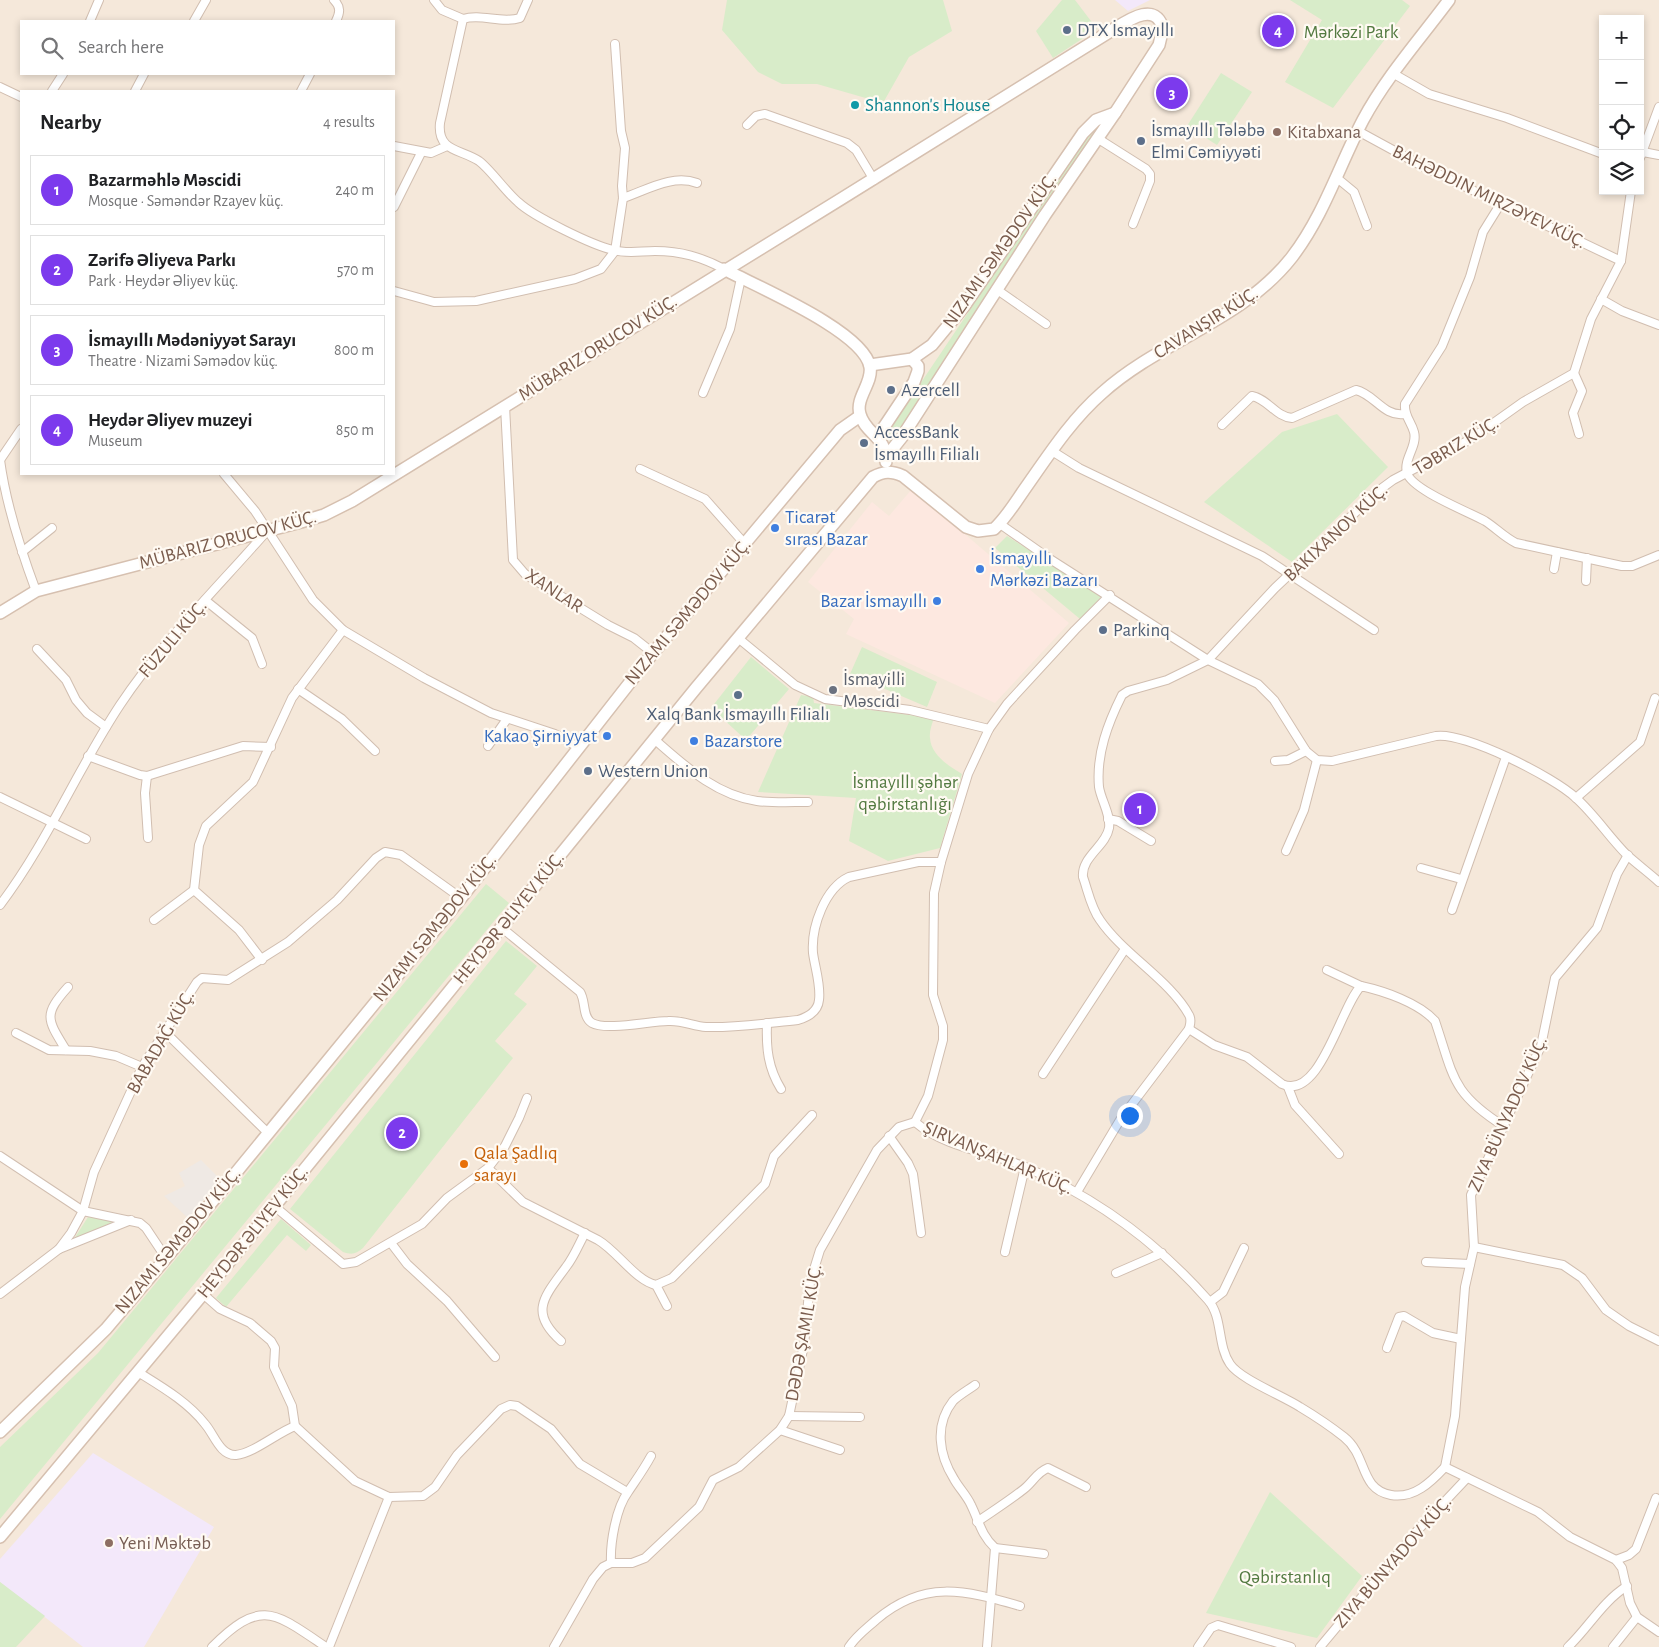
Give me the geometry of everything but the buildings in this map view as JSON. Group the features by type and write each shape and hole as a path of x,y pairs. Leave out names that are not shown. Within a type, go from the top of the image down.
{"street":[{"path":"90,20 99,0"},
{"path":"195,20 206,0"},
{"path":"334,0 340,14 337,20"},
{"path":"434,0 442,10 462,18 470,16 510,21 520,18 528,0"},
{"path":"462,18 440,123 441,138 447,146 478,161 504,188 533,213 615,251 684,253 700,257 824,322 858,347 870,366 868,382 860,404 860,416 878,436 885,449 886,472 903,476 966,527 984,532 994,529 1000,524 1082,412 1115,382 1148,358 1237,308 1274,278 1308,235 1373,104 1449,0"},
{"name":"MÜBARIZ ORUCOV KÜÇ.","path":"395,474 724,269 874,180 1126,21 1151,14 1158,17 1161,22 1162,35 1159,45 1115,114"},
{"path":"395,291 434,302 476,301 590,275 601,269 615,251 623,198 625,148 621,131 614,44"},
{"path":"1394,74 1429,94 1507,118 1599,152"},
{"path":"53,90 62,75"},
{"path":"136,90 143,75"},
{"path":"302,90 309,75"},
{"path":"0,87 20,97"},
{"path":"1644,150 1659,107"},
{"path":"747,125 756,116 765,114 841,139 856,150 874,180"},
{"path":"886,457 902,437 996,289 1115,114"},
{"name":"NIZAMI SƏMƏDOV KÜÇ.","path":"870,366 912,359 932,345 966,304 1082,133 1096,120 1115,114"},
{"name":"BAHƏDDIN MIRZƏYEV KÜÇ.","path":"1358,131 1416,163 1620,261"},
{"path":"1097,138 1146,169 1150,174 1150,181 1133,224"},
{"path":"395,146 421,153 431,153 447,146"},
{"path":"395,204 421,153"},
{"path":"1644,155 1659,155"},
{"path":"1337,178 1354,192 1366,226"},
{"path":"623,198 673,179 688,179 698,183"},
{"path":"1579,434 1573,413 1582,390 1574,373 1591,319 1620,261 1630,195"},
{"path":"1077,1192 1120,1120 1189,1029 1191,1021 1190,1015 1174,995 1126,949 1098,918 1083,877 1082,871 1085,864 1108,831 1108,819 1099,788 1098,764 1104,739 1122,695 1128,690 1168,680 1208,660 1290,574 1378,491 1407,473 1407,463 1414,441 1414,432 1404,414 1405,404 1442,346 1470,277 1483,232 1501,203"},
{"path":"703,393 726,340 741,278"},
{"path":"996,289 1046,324"},
{"path":"1602,299 1622,312 1659,325"},
{"path":"878,436 916,378 918,366 912,359"},
{"name":"TƏBRIZ KÜÇ.","path":"1574,373 1523,402 1471,439 1407,473 1410,479 1420,487 1486,522 1516,543 1622,566 1632,566 1659,556"},
{"path":"1222,425 1252,396 1260,397 1284,418 1292,418 1356,390 1362,391 1386,410 1397,415 1404,414"},
{"name":"XANLAR","path":"505,406 513,560 526,574 608,626 634,638 652,653"},
{"name":"NIZAMI SƏMƏDOV KÜÇ.","path":"0,1432 106,1329 461,898 652,653 840,430 860,416"},
{"path":"20,430 0,460 4,489 22,552 36,591"},
{"path":"1052,451 1086,471 1248,549 1290,574 1374,630"},
{"path":"640,469 706,499 744,544"},
{"name":"HEYDƏR ƏLIYEV KÜÇ.","path":"0,1536 203,1294 738,638 873,478 886,472"},
{"path":"225,475 268,530 313,600 343,630 424,678 507,719 555,734 578,747"},
{"name":"MÜBARIZ ORUCOV KÜÇ.","path":"0,613 36,591 324,515 352,501 394,475"},
{"path":"1000,524 1050,559 1110,595 1208,660 1250,678 1268,692 1306,751 1318,760 1332,761 1446,735 1477,744 1564,788 1576,798 1628,855 1659,882"},
{"path":"22,552 52,528"},
{"name":"FÜZULI KÜÇ.","path":"0,905 88,756 144,672 268,530"},
{"path":"1554,569 1557,552"},
{"path":"1586,581 1587,558"},
{"name":"ŞIRVANŞAHLAR KÜÇ.","path":"1110,595 1007,704 989,728 968,774 941,862 934,893 933,986 935,1006 943,1026 943,1040 928,1096 915,1122 934,1135 1025,1167 1077,1192 1121,1220 1162,1253 1210,1302 1230,1364 1239,1373 1300,1407 1344,1437 1358,1452 1369,1483 1377,1490 1390,1495 1401,1496 1416,1491 1432,1481 1445,1467"},
{"path":"205,600 252,638 262,664"},
{"path":"154,920 194,890 202,835 215,817 253,782 298,689 343,630"},
{"path":"738,638 795,685 825,699 910,710 989,728"},
{"path":"37,649 66,680 76,700 87,713 106,727"},
{"path":"298,689 342,719 375,751"},
{"path":"1576,798 1640,742 1656,698"},
{"path":"488,746 507,719"},
{"path":"654,739 697,776 734,795 757,801 808,802"},
{"path":"88,756 147,776 244,746 271,747"},
{"path":"1275,761 1288,760 1306,751"},
{"path":"1452,910 1461,879 1506,757"},
{"path":"1286,850 1304,810 1318,760"},
{"path":"147,776 145,793 148,838"},
{"path":"0,797 86,840"},
{"path":"1108,819 1118,821 1151,841"},
{"name":"BABADAĞ KÜÇ.","path":"0,1294 59,1249 83,1211 94,1172 142,1067 196,982 202,978 228,980 262,960 314,923 376,858 385,852 401,855 461,898"},
{"name":"ZIYA BÜNYADOV KÜÇ.","path":"1445,1467 1455,1416 1461,1339 1470,1264 1474,1247 1471,1195 1542,1046 1554,978 1597,928 1617,874 1628,855"},
{"path":"502,928 580,992 584,999 588,1020 594,1024 607,1026 668,1020 712,1027 798,1020 808,1017 814,1011 819,1000 813,941 829,893 841,881 850,877 918,862 941,862"},
{"path":"1421,868 1461,879"},
{"path":"194,890 239,930 262,960"},
{"path":"1042,1074 1126,949"},
{"path":"1327,970 1361,986 1382,990 1429,1014 1435,1021 1452,1076 1460,1090 1488,1116 1505,1127"},
{"path":"1288,1087 1299,1084 1315,1073 1322,1062 1352,996 1361,986"},
{"path":"66,1050 52,1026 50,1012 52,1005 68,987"},
{"path":"767,1023 766,1048 772,1075 780,1089"},
{"path":"1189,1029 1214,1045 1247,1057 1288,1087 1295,1105 1339,1154"},
{"path":"164,1031 268,1133"},
{"path":"16,1032 49,1050 90,1051 116,1056 142,1067"},
{"path":"274,1205 343,1264 356,1262 422,1224 447,1198 488,1168 504,1146 527,1098"},
{"path":"656,1286 672,1278 765,1184 770,1176 774,1156 812,1115"},
{"name":"DƏDƏ ŞAMIL KÜÇ.","path":"611,1563 632,1563 645,1558 699,1507 714,1480 739,1467 780,1430 789,1416 804,1345 810,1282 820,1250 877,1150 899,1127 915,1122"},
{"path":"889,1136 908,1162 913,1174 921,1233"},
{"path":"0,1156 83,1211 131,1220 146,1228 166,1258"},
{"path":"1005,1252 1025,1167"},
{"path":"488,1168 523,1202 610,1247 645,1281 656,1286 667,1306"},
{"path":"59,1249 131,1220"},
{"path":"561,1341 547,1329 542,1315 544,1297 568,1264 585,1233"},
{"path":"391,1243 407,1264 447,1301 495,1357"},
{"path":"1474,1247 1562,1265 1582,1278 1606,1310 1629,1326 1659,1341"},
{"path":"1210,1302 1223,1292 1244,1248"},
{"path":"1116,1273 1162,1253"},
{"path":"1426,1262 1470,1264"},
{"path":"203,1294 220,1309 255,1326 271,1341 275,1348 274,1367 292,1406 295,1426 355,1481 389,1497 423,1496 435,1487 457,1455 501,1409 510,1405 517,1406 551,1429 580,1464 627,1492"},
{"path":"1387,1348 1396,1321 1399,1317 1404,1316 1433,1333 1461,1339"},
{"path":"138,1372 180,1401 207,1425 224,1451 233,1455 242,1454 282,1431 295,1426"},
{"path":"975,1385 954,1400 945,1414 940,1435 942,1452 953,1478 971,1505 985,1538 995,1548 1044,1554"},
{"path":"789,1416 860,1417"},
{"path":"780,1430 840,1450"},
{"path":"554,1647 593,1578 611,1563 610,1543 627,1492 635,1484 651,1456"},
{"path":"1445,1467 1538,1512 1570,1537 1616,1560 1622,1568 1630,1602 1637,1617 1659,1632"},
{"path":"977,1522 1009,1502 1027,1487 1040,1471 1048,1468 1086,1487"},
{"name":"ZIYA BÜNYADOV KÜÇ.","path":"1320,1647 1417,1531 1467,1478"},
{"path":"212,1647 232,1626 262,1614 292,1624 327,1647 389,1497"},
{"path":"1616,1560 1629,1555 1636,1549 1656,1498"},
{"path":"987,1647 995,1548"},
{"path":"1568,1647 1582,1633 1603,1605 1613,1595 1627,1586"},
{"path":"849,1647 854,1639 890,1609 908,1598 935,1591 957,1590 1020,1606"},
{"path":"1613,1647 1637,1617"},
{"path":"1198,1647 1211,1628 1218,1625 1291,1647"}],"shaded area":[{"path":"0,0 1659,0 1659,1647 0,1647"},
{"path":"1115,0 1150,0 1128,11"},
{"name":"Bazar İsmayıllı","path":"912,489 1069,623 995,703 846,634 854,619 808,582 872,502 889,516"},
{"path":"201,1160 221,1180 188,1218 164,1196 185,1186 179,1173"},
{"name":"Yeni Məktəb","path":"93,1453 214,1527 144,1647 83,1647 0,1582 0,1559"}],"green space":[{"path":"727,0 943,0 952,31 909,57 883,103 817,84 782,84 758,72 722,30"},
{"path":"1062,0 1075,0 1097,29 1053,58 1036,31"},
{"name":"Mərkəzi Park","path":"1290,0 1402,0 1410,6 1333,108 1285,82 1322,20"},
{"path":"1221,73 1252,92 1217,145 1187,126"},
{"path":"1103,124 892,443 885,436 1091,130"},
{"path":"1337,414 1388,467 1292,562 1204,502 1282,432"},
{"path":"1007,536 1102,596 1080,619 995,548"},
{"path":"862,647 937,682 927,707 850,674"},
{"path":"751,657 789,689 746,740 711,708"},
{"name":"İsmayıllı şəhər qəbirstanlığı","path":"801,695 813,697 814,703 934,718 930,736 934,750 937,755 962,774 940,848 888,861 849,841 856,798 758,792"},
{"path":"486,884 509,903 0,1519 0,1447 98,1353"},
{"path":"506,941 537,966 514,994 527,1004 495,1041 513,1058 363,1248 354,1253 343,1252 290,1209"},
{"path":"88,1217 115,1221 74,1239"},
{"path":"281,1219 311,1245 306,1251 287,1235 226,1307 216,1298"},
{"name":"Qəbirstanlıq","path":"1270,1492 1362,1576 1317,1638 1206,1613"},
{"path":"0,1582 45,1616 16,1647 0,1647"}],"place":[{"name":"DTX İsmayıllı","path":"1067,30"},
{"name":"Heydər Əliyev muzeyi","path":"1278,31"},
{"name":"İsmayıllı Mədəniyyət Sarayı","path":"1172,93"},
{"name":"Shannon's House","path":"855,105"},
{"name":"Kitabxana","path":"1277,132"},
{"name":"İsmayıllı Tələbə Elmi Cəmiyyəti","path":"1141,141"},
{"name":"Azercell","path":"891,390"},
{"name":"AccessBank İsmayıllı Filialı","path":"864,443"},
{"name":"Ticarət sırası Bazar","path":"775,528"},
{"name":"İsmayıllı Mərkəzi Bazarı","path":"980,569"},
{"name":"Bazar İsmayıllı","path":"937,601"},
{"name":"Parkinq","path":"1103,630"},
{"name":"İsmayilli Məscidi","path":"833,690"},
{"name":"Xalq Bank İsmayıllı Filialı","path":"738,695"},
{"name":"Kakao Şirniyyat","path":"607,736"},
{"name":"Bazarstore","path":"694,741"},
{"name":"Western Union","path":"588,771"},
{"name":"Bazarməhlə Məscidi","path":"1140,809"},
{"name":"Zərifə Əliyeva Parkı","path":"402,1133"},
{"name":"Qala Şadlıq sarayı","path":"464,1164"},
{"name":"Yeni Məktəb","path":"109,1543"}]}
